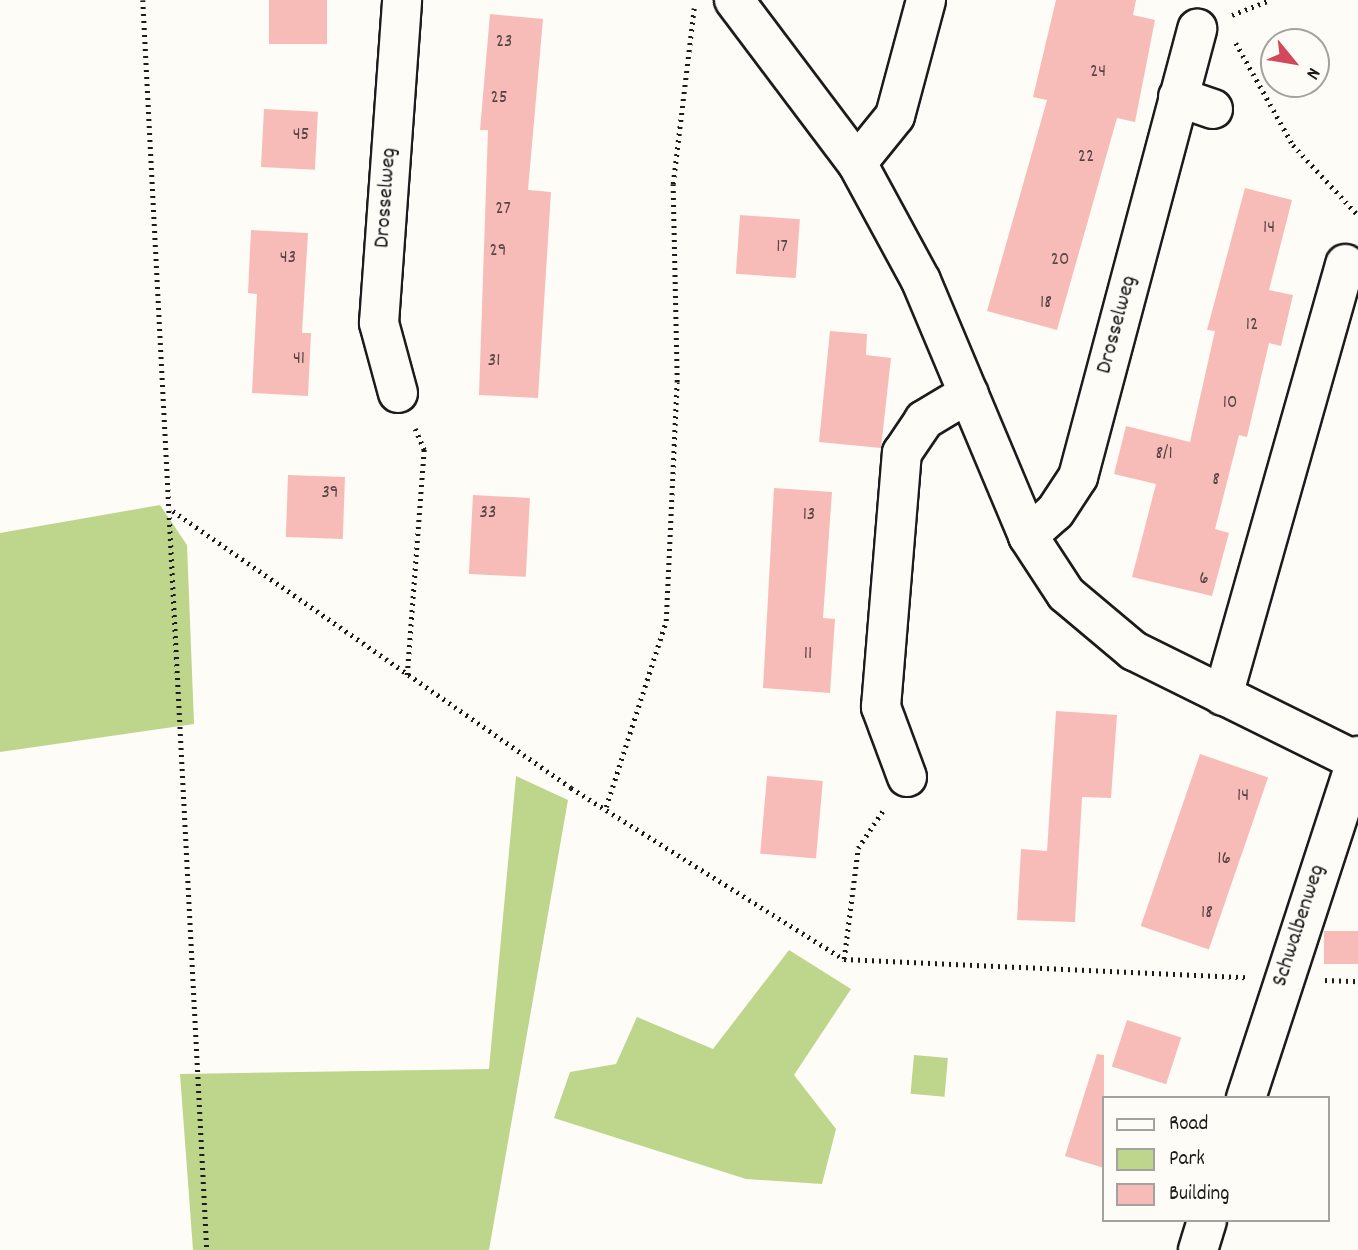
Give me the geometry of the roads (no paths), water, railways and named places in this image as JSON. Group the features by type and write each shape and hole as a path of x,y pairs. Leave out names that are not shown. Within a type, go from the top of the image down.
{"street":[{"name":"Drosselweg","path":"398,393 379,323 402,0"},
{"path":"734,0 857,163 921,281 1028,536 1066,594 1102,630 1223,696 1357,758"},
{"path":"857,163 895,117 926,0"},
{"name":"Drosselweg","path":"1028,536 1055,512 1078,477 1196,103 1214,18"},
{"path":"1223,696 1346,287"},
{"path":"907,777 881,707 902,453 924,421 969,393"},
{"name":"Schwalbenweg","path":"1247,1096 1357,758"},
{"path":"1198,1250 1206,1222"}]}
